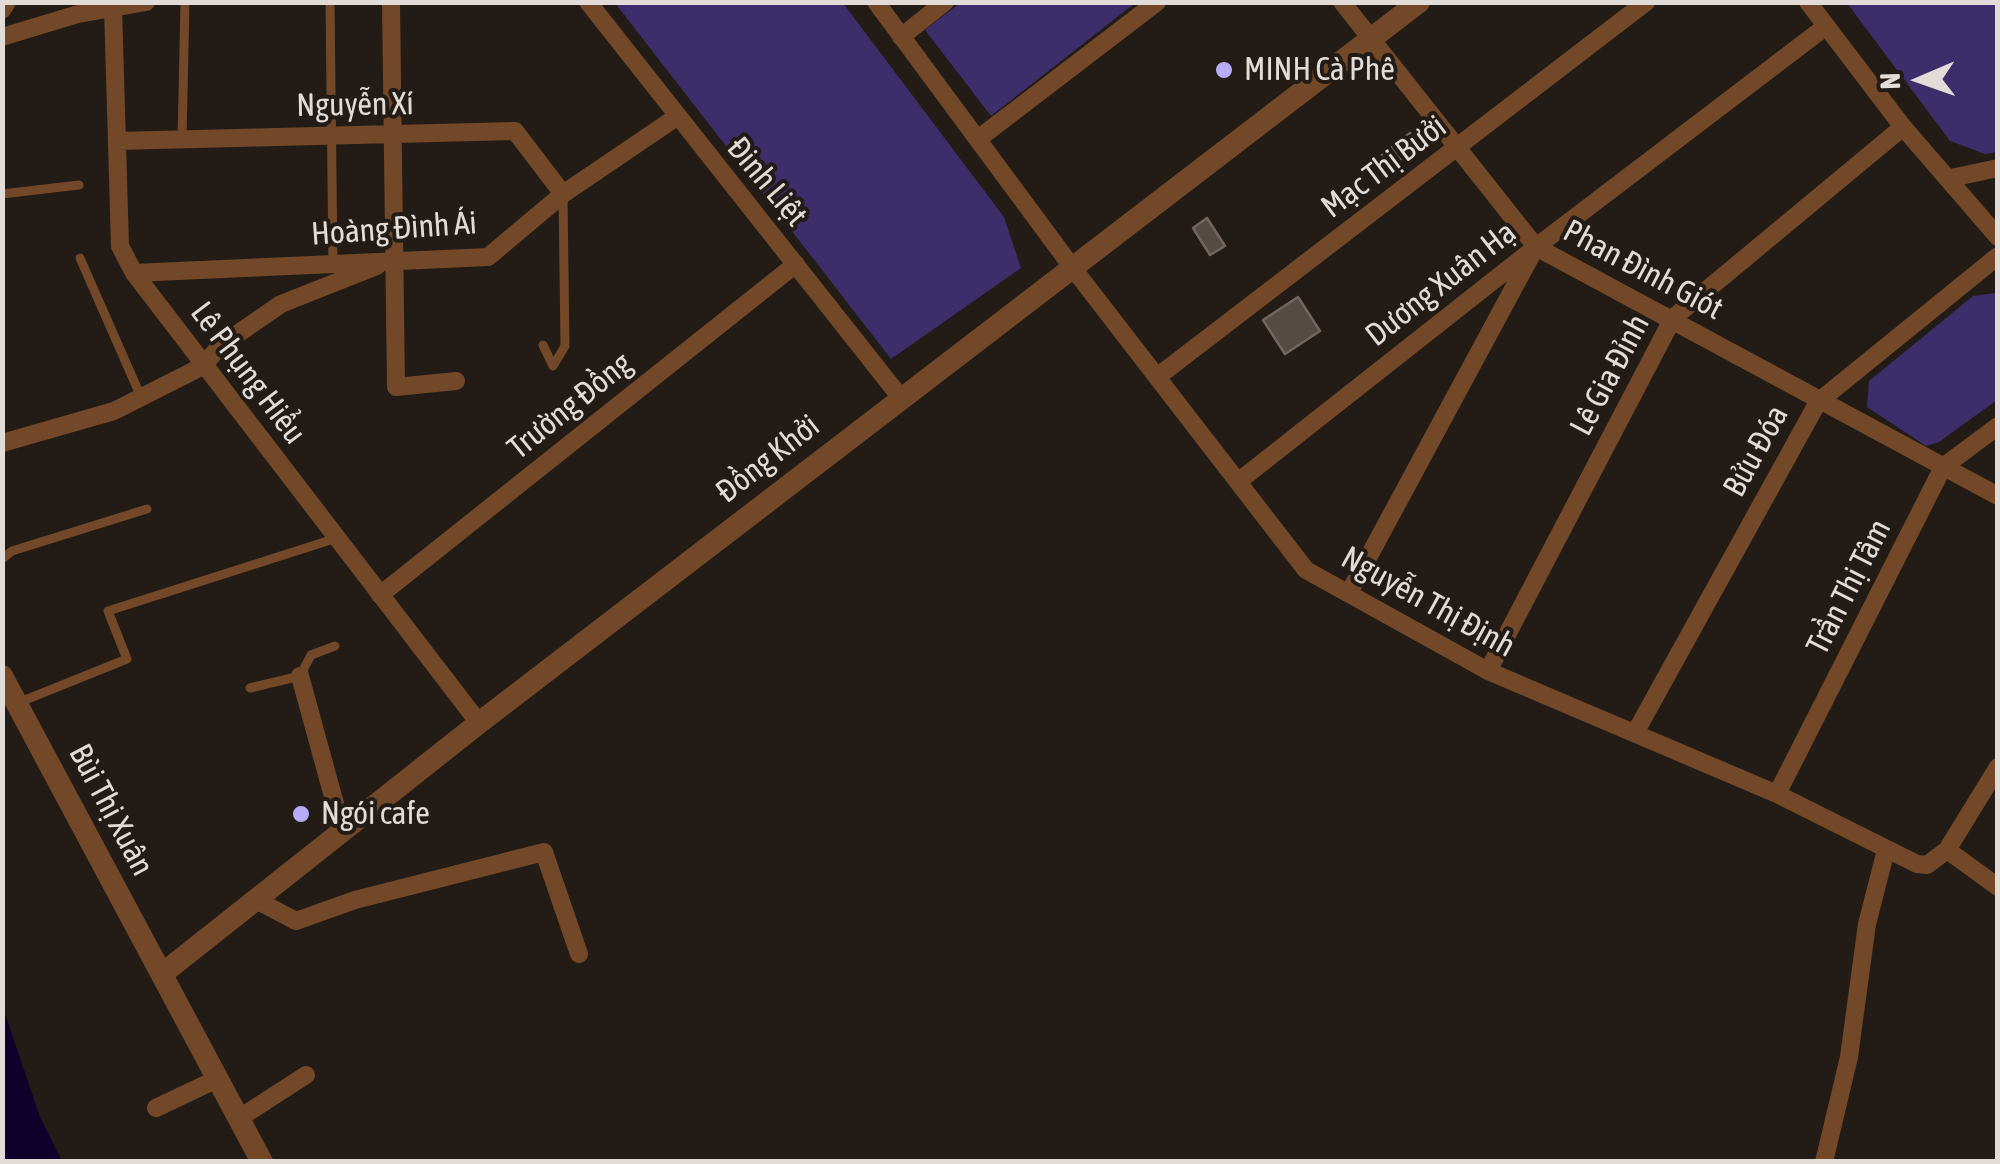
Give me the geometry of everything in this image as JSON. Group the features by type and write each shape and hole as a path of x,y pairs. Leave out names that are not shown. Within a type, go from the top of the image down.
{"street":[{"path":"2,10 7,2"},
{"path":"2,37 146,2"},
{"path":"392,2 396,386 456,381"},
{"name":"Đinh Liệt","path":"588,2 675,118 902,398"},
{"name":"Nguyễn Thị Định","path":"876,2 1072,267 1306,570 1488,671 1777,794 1886,850 1927,865 1946,850"},
{"path":"901,36 945,2"},
{"path":"978,138 1156,2"},
{"name":"Phan Đình Giót","path":"1342,2 1536,247 1998,496"},
{"name":"Đồng Khởi","path":"162,974 479,723 1420,2"},
{"name":"Mạc Thị Bưởi","path":"1158,377 1646,2"},
{"path":"1808,2 1903,127 1998,237"},
{"name":"Lê Phụng Hiểu","path":"113,7 120,246 134,273 203,366 479,723"},
{"name":"Dương Xuân Hạ","path":"1239,481 1536,247 1825,27"},
{"name":"Hoàng Đình Ái","path":"134,273 332,265 396,258 488,258 563,194 675,118"},
{"name":"Lê Gia Đỉnh","path":"1488,671 1673,318 1903,127"},
{"name":"Nguyễn Xí","path":"117,141 515,131 563,194"},
{"path":"1950,178 1998,168"},
{"path":"1348,592 1536,247"},
{"name":"Bửu Đóa","path":"1636,732 1818,402 1998,256"},
{"path":"2,442 114,411 203,366 220,346 280,304 396,258"},
{"name":"Trường Đồng","path":"380,596 796,264"},
{"name":"Trần Thị Tâm","path":"1777,794 1943,467 1998,426"},
{"name":"Bùi Thị Xuân","path":"2,676 262,1162"},
{"path":"300,676 342,833"},
{"path":"1998,767 1946,850 1998,888"},
{"path":"1824,1162 1849,1057 1867,924 1886,850"},
{"path":"258,901 296,921 355,900 544,852 579,954"},
{"path":"238,1119 306,1076"},
{"path":"156,1108 217,1078"}],"lane":[{"path":"182,140 185,2"},
{"path":"330,2 332,265"},
{"path":"2,194 79,185"},
{"path":"544,345 554,366 565,346 563,194"},
{"path":"80,258 141,397"},
{"path":"2,559 12,551 146,508"},
{"path":"17,703 126,658 108,611 337,538"},
{"path":"250,688 300,676 311,655 335,646"}],"shaded area":[{"path":"615,3 843,3 1004,217 1021,268 891,359"},
{"path":"960,3 1135,3 991,116 925,30"},
{"path":"1847,3 1997,3 1997,152 1985,154 1950,141"},
{"path":"1996,293 1997,400 1939,442 1926,446 1867,407 1869,381 1973,296"},
{"path":"2,1005 40,1117 62,1161 3,1161"}],"building":[{"path":"1410,133 1419,145 1391,167 1382,155"},
{"path":"1207,218 1225,246 1210,255 1193,228"},
{"path":"1298,297 1320,331 1285,354 1263,320"}],"place":[{"name":"MINH Cà Phê","path":"1224,70"},
{"name":"Ngói cafe","path":"301,814"}]}
